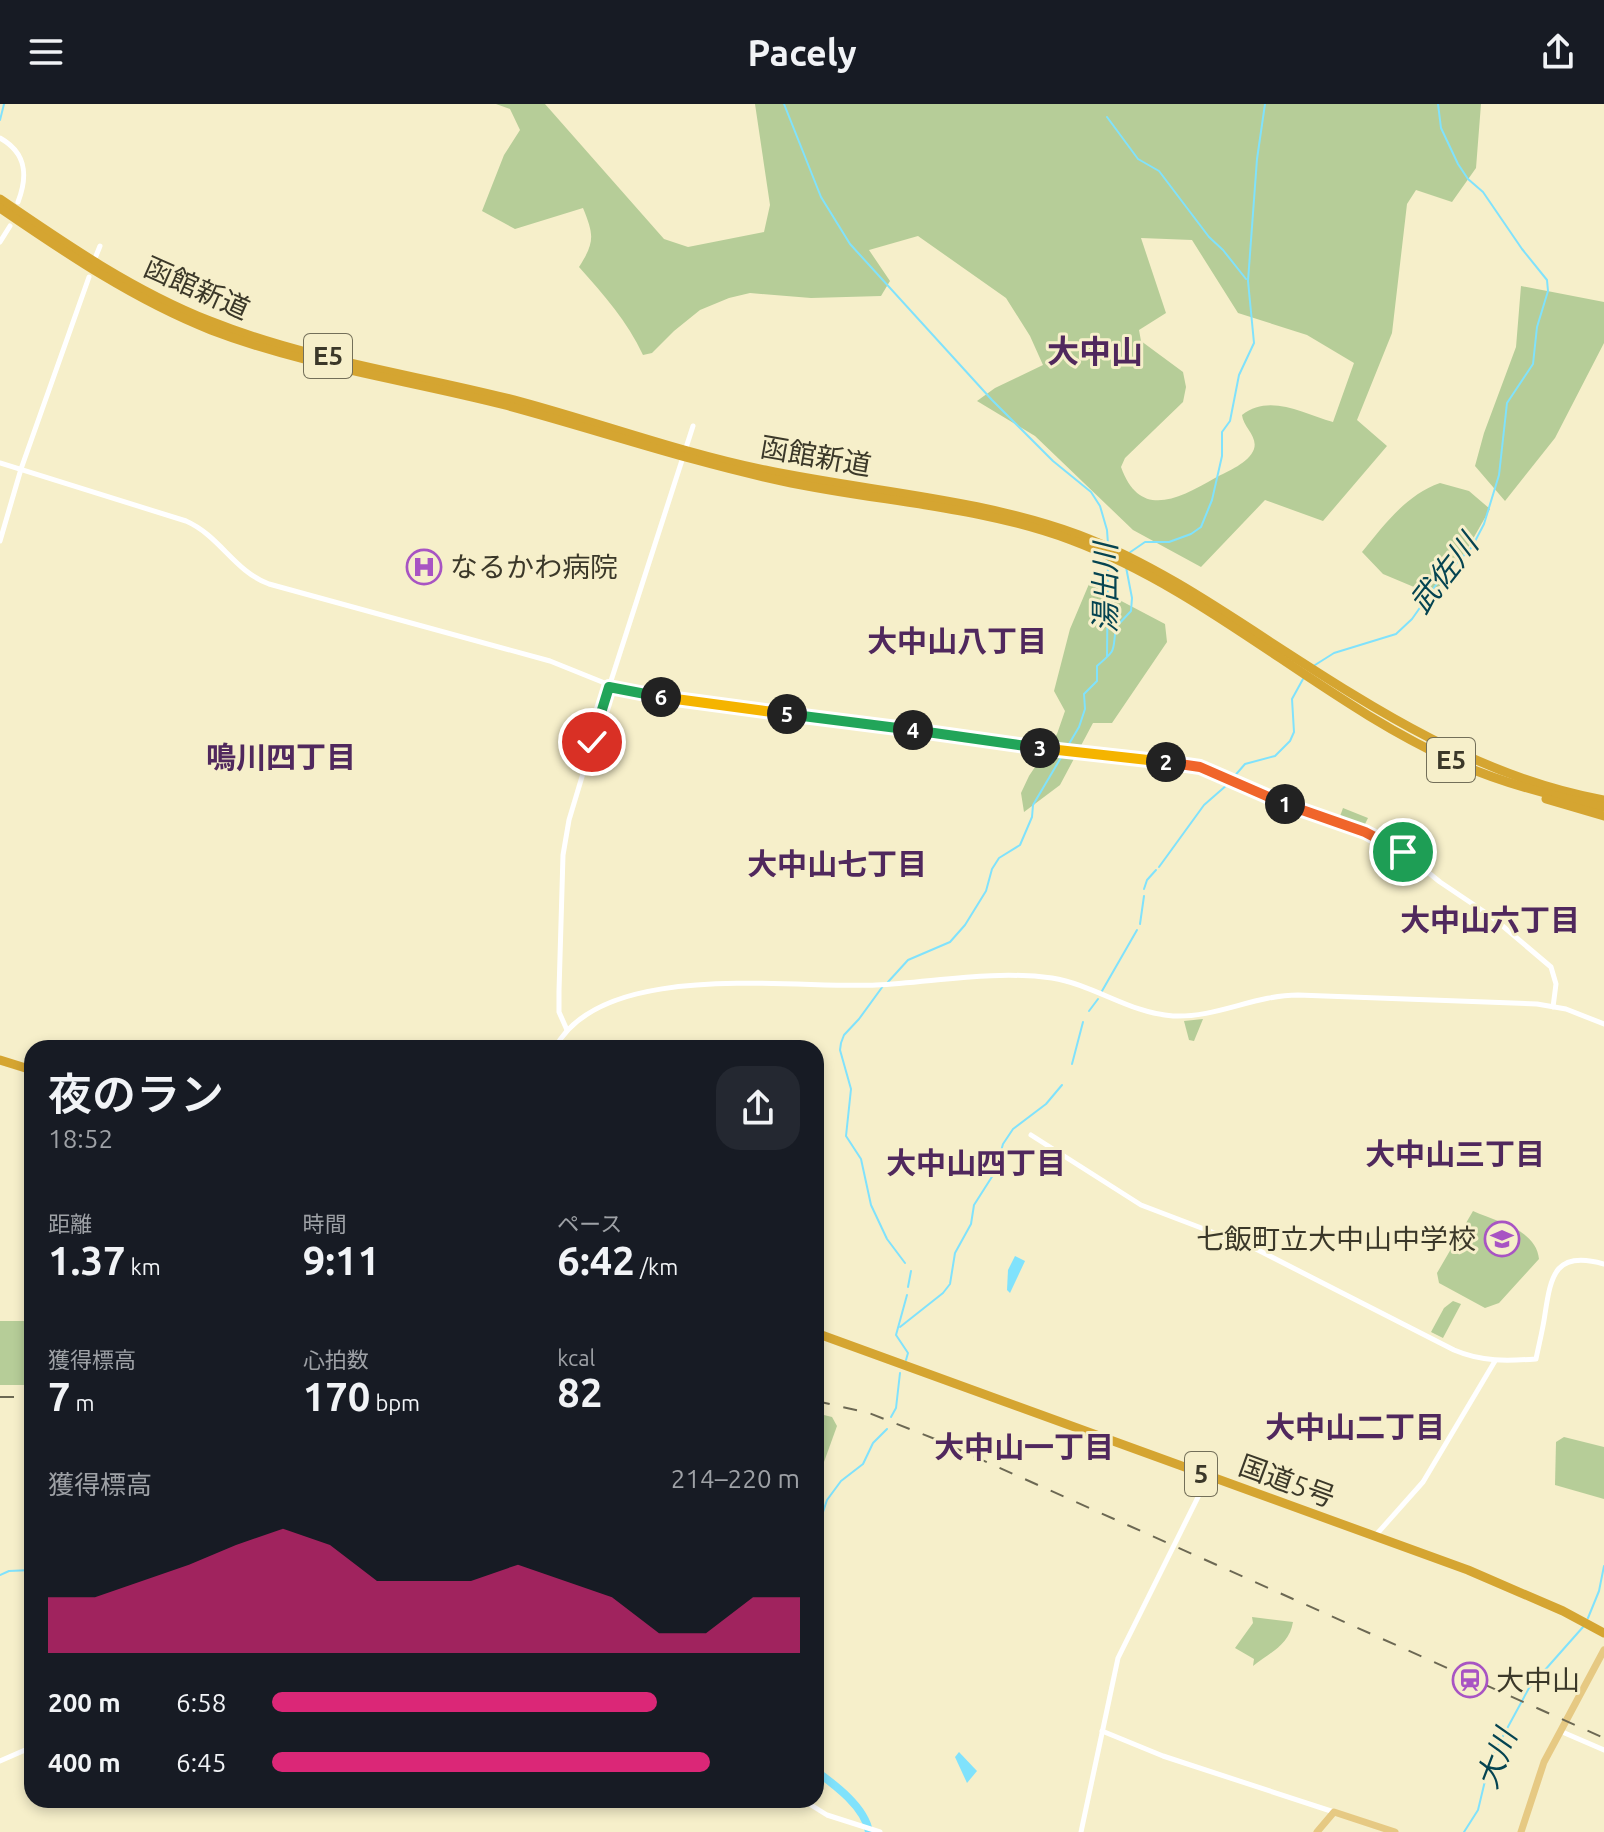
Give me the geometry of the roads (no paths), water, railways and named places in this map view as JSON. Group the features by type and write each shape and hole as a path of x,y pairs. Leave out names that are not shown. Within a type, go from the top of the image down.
{"highway":[{"name":"函館新道","path":"0,197 144,291 229,329 297,349 524,403 686,454"},
{"name":"函館新道","path":"0,211 116,283 166,310 246,342 495,403 798,485 967,511 1090,543 1156,575 1301,667 1409,729 1513,776 1604,800"},
{"name":"函館新道","path":"1315,675 1378,719 1461,765 1537,791 1604,807"},
{"path":"1461,765 1518,790 1604,816"},
{"path":"1513,776 1604,793"},
{"path":"0,1060 24,1068"},
{"name":"国道5号","path":"824,1336 1508,1586 1604,1633"}],"main road":[{"path":"1521,1832 1538,1776 1559,1730 1604,1650"},
{"path":"1317,1832 1334,1812 1395,1832"}],"street":[{"path":"0,138 18,153 25,167 18,202"},
{"path":"0,242 10,226"},
{"path":"96,256 100,246"},
{"path":"0,541 21,469 89,277"},
{"path":"567,1030 559,1012 565,841 609,687 693,426"},
{"path":"0,463 199,526 248,575 269,584 550,661 609,687 642,695 1067,752 1188,764 1365,832 1403,852 1440,882 1492,917 1551,967 1556,984 1553,1007"},
{"path":"560,1040 567,1030 598,1008 661,989 739,984 879,985 988,975 1049,978 1080,985 1152,1014 1177,1016 1207,1013 1287,995 1503,1002 1553,1007 1604,1024"},
{"path":"1031,1135 1141,1205 1260,1251 1454,1350 1495,1361 1536,1359 1548,1287 1555,1272 1567,1262 1578,1259 1604,1264"},
{"path":"1375,1536 1421,1484 1495,1361"},
{"path":"1081,1832 1114,1672 1122,1647 1208,1477"},
{"path":"1559,1730 1604,1750"},
{"path":"1102,1731 1163,1756 1334,1812"},
{"path":"0,1761 24,1750"},
{"path":"816,1808 827,1815 880,1832"}],"water":[{"path":"1015,1256 1025,1261 1010,1293 1007,1290 1008,1270"},
{"path":"959,1752 977,1771 967,1783 955,1757"}],"waterway":[{"path":"0,120 4,104"},
{"name":"湯出川","path":"784,104 821,197 850,244 992,400 1053,461 1091,492 1100,506 1108,544"},
{"path":"1129,553 1145,542 1169,542 1191,534 1201,527 1212,500 1222,456 1222,432 1230,421 1239,375 1254,343 1248,281 1257,159 1265,104"},
{"name":"武佐川","path":"1315,665 1334,653 1396,634 1412,619 1438,582 1472,547 1484,524 1499,475 1507,403 1533,364 1537,327 1548,291 1547,280 1483,192 1468,179 1458,164 1441,128 1438,104"},
{"path":"1107,117 1138,159 1159,171 1209,237 1246,279"},
{"name":"湯出川","path":"1107,656 1108,559"},
{"name":"湯出川","path":"888,982 908,960 950,942 965,925 986,891 992,869 999,858 1020,845 1032,817 1033,805 1079,727 1085,709 1084,694 1097,681 1097,666 1111,652 1116,627 1131,611 1132,598 1126,567"},
{"name":"武佐川","path":"1232,779 1245,764 1275,756 1290,741 1294,732 1292,699 1303,679"},
{"name":"武佐川","path":"1159,867 1204,805 1228,784"},
{"name":"武佐川","path":"1144,889 1156,870"},
{"name":"武佐川","path":"1140,924 1144,896"},
{"name":"武佐川","path":"1102,991 1137,930"},
{"name":"湯出川","path":"883,986 841,1043 840,1050 851,1089 846,1136 861,1159 871,1205 887,1239 905,1263"},
{"name":"武佐川","path":"1089,1011 1098,999"},
{"name":"武佐川","path":"1072,1064 1083,1022"},
{"name":"武佐川","path":"900,1327 950,1284 955,1253 971,1224 974,1205 995,1172 1003,1144 1013,1129 1046,1104 1062,1085"},
{"name":"湯出川","path":"908,1287 911,1271"},
{"name":"湯出川","path":"906,1360 908,1353 896,1335 907,1295"},
{"name":"湯出川","path":"891,1417 896,1408 900,1373"},
{"name":"湯出川","path":"824,1509 841,1481 863,1464 873,1443 887,1429"},
{"name":"大川","path":"1588,1618 1599,1591 1604,1566"},
{"path":"0,1575 24,1570"},
{"name":"大川","path":"1464,1832 1478,1810 1490,1760 1529,1688 1583,1627"},
{"name":"湯出川","path":"824,1777 855,1805 869,1832"}],"railway":[{"path":"0,1397 24,1397"},
{"path":"824,1403 869,1413 935,1439 1604,1738"}],"place":[{"name":"なるかわ病院","path":"424,567"},
{"name":"七飯町立大中山中学校","path":"1502,1239"},
{"name":"大中山","path":"1470,1680"}],"district":[{"name":"大中山","path":"1095,352"},
{"name":"大中山八丁目","path":"957,642"},
{"name":"鳴川四丁目","path":"281,758"},
{"name":"大中山七丁目","path":"837,865"},
{"name":"大中山六丁目","path":"1490,921"},
{"name":"大中山三丁目","path":"1455,1155"},
{"name":"大中山四丁目","path":"976,1164"},
{"name":"大中山二丁目","path":"1355,1428"},
{"name":"大中山一丁目","path":"1024,1448"}]}
